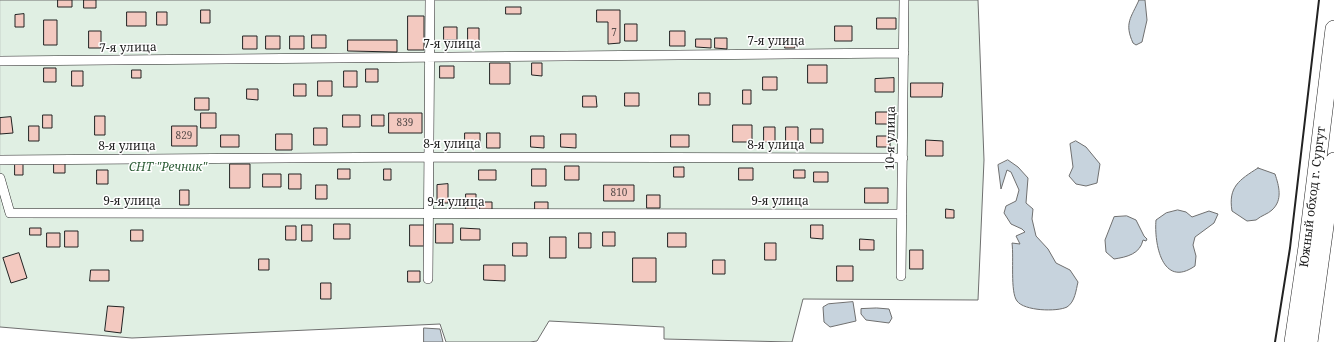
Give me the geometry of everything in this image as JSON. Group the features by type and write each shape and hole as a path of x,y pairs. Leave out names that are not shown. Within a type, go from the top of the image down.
{"highway":[{"name":"Южный обход г. Сургут","path":"1293,342 1307,247 1334,29"},
{"name":"Южный обход г. Сургут","path":"1309,342 1334,161"}],"street":[{"path":"428,279 430,0"},
{"name":"10-я улица","path":"901,276 904,0"},
{"name":"7-я улица","path":"0,61 904,53"},
{"name":"8-я улица","path":"0,160 429,157 903,158"},
{"name":"9-я улица","path":"0,178 10,213 428,215 902,214"}],"green space":[{"name":"СНТ \"Речник\"","path":"0,0 978,0 984,160 978,300 803,299 792,342 664,339 664,327 549,321 537,341 530,342 446,342 440,324 132,338 0,327"}],"shaded area":[{"path":"1139,0 1145,0 1147,20 1142,42 1136,45 1133,43 1130,36 1129,25 1131,16"},
{"path":"1076,141 1086,147 1100,164 1097,183 1086,186 1076,184 1069,176 1073,167 1070,144"},
{"path":"1008,160 1018,167 1028,178 1026,203 1033,209 1032,219 1036,236 1048,249 1056,263 1070,270 1078,282 1072,302 1070,305 1062,309 1033,309 1021,304 1015,297 1013,283 1012,243 1020,244 1016,236 1025,232 1011,224 1004,213 1006,206 1016,201 1019,190 1011,172 1007,170 1001,189 998,165"},
{"path":"1258,168 1275,174 1279,188 1278,202 1270,211 1256,220 1247,221 1232,211 1231,203 1233,190 1245,176"},
{"path":"1178,210 1186,212 1192,217 1209,211 1218,214 1214,223 1195,237 1193,245 1196,256 1195,266 1184,272 1175,272 1168,268 1162,260 1156,230 1156,220 1166,213"},
{"path":"1127,216 1136,220 1147,239 1146,241 1143,240 1136,252 1114,259 1106,252 1105,240 1114,217"},
{"path":"853,302 856,321 830,327 824,322 823,307 828,304"},
{"path":"861,309 889,309 892,318 889,323 866,320 861,314"},
{"path":"424,328 440,329 443,342 424,342"}],"building":[{"path":"58,0 72,0 72,7 58,7"},
{"path":"84,0 96,0 96,8 84,8"},
{"path":"506,7 521,7 521,14 506,14"},
{"path":"201,10 210,10 210,23 201,23"},
{"path":"597,10 620,10 620,43 608,44 608,22 597,22"},
{"path":"127,12 146,12 146,26 127,26"},
{"path":"157,12 167,12 167,25 157,25"},
{"path":"24,14 24,27 15,27 15,15"},
{"path":"408,16 424,16 424,50 408,50"},
{"path":"877,18 896,18 896,29 877,29"},
{"path":"44,20 57,20 57,45 44,45"},
{"path":"625,24 637,24 637,41 625,41"},
{"path":"835,26 852,26 852,41 835,41"},
{"path":"444,27 457,27 457,40 444,40"},
{"path":"468,28 479,28 479,42 468,42"},
{"path":"89,31 101,31 101,48 89,48"},
{"path":"670,31 685,31 685,46 670,46"},
{"path":"312,35 326,35 326,48 312,48"},
{"path":"243,36 257,36 257,49 243,49"},
{"path":"266,36 280,36 280,49 266,49"},
{"path":"290,36 304,36 304,49 290,49"},
{"path":"715,38 727,38 727,49 715,48"},
{"path":"696,39 711,39 711,48 696,47"},
{"path":"348,40 397,40 397,52 348,51"},
{"path":"786,41 795,41 795,48 785,48"},
{"path":"490,63 510,63 510,84 490,84"},
{"path":"532,63 542,63 542,76 532,75"},
{"path":"808,65 827,65 827,83 808,83"},
{"path":"440,66 454,66 454,78 440,78"},
{"path":"44,68 56,68 56,82 44,82"},
{"path":"366,69 378,69 378,82 366,82"},
{"path":"132,70 141,70 141,78 132,78"},
{"path":"72,71 83,71 83,86 72,86"},
{"path":"344,71 357,71 357,87 344,87"},
{"path":"763,77 777,77 777,90 763,90"},
{"path":"894,78 894,92 875,92 875,79"},
{"path":"318,81 332,81 332,96 318,96"},
{"path":"911,83 943,83 942,97 911,97"},
{"path":"294,84 306,84 306,96 294,96"},
{"path":"247,89 258,89 258,100 247,99"},
{"path":"743,90 751,90 751,104 743,104"},
{"path":"625,93 639,93 639,106 625,106"},
{"path":"699,93 710,93 710,105 699,105"},
{"path":"583,96 596,96 597,107 583,107"},
{"path":"195,98 209,98 209,110 195,110"},
{"path":"876,112 891,112 891,124 876,124"},
{"path":"201,113 216,113 216,128 201,128"},
{"path":"389,113 422,113 422,133 389,133"},
{"path":"43,115 52,115 52,128 43,128"},
{"path":"343,115 360,115 360,127 343,127"},
{"path":"372,115 384,115 384,126 372,126"},
{"path":"95,116 105,116 105,135 95,135"},
{"path":"11,117 13,133 0,134 0,118"},
{"path":"733,125 752,125 752,142 733,142"},
{"path":"29,126 39,126 39,141 29,141"},
{"path":"172,126 197,126 197,146 172,146"},
{"path":"764,127 775,127 775,142 764,142"},
{"path":"786,127 798,127 798,143 786,143"},
{"path":"314,128 327,128 327,145 314,145"},
{"path":"811,129 823,129 823,143 811,143"},
{"path":"465,133 480,133 480,148 465,148"},
{"path":"487,133 500,133 500,148 487,148"},
{"path":"276,134 292,134 292,150 276,150"},
{"path":"561,134 576,134 576,148 561,147"},
{"path":"221,135 239,135 239,147 221,147"},
{"path":"671,135 689,135 689,147 671,147"},
{"path":"531,136 544,136 544,148 531,147"},
{"path":"877,136 890,136 890,147 877,147"},
{"path":"926,140 943,141 943,156 926,156"},
{"path":"15,163 23,164 23,175 15,175"},
{"path":"54,163 65,163 65,173 54,173"},
{"path":"230,164 250,164 250,188 230,188"},
{"path":"565,166 579,166 579,180 565,180"},
{"path":"674,167 684,167 684,177 674,177"},
{"path":"739,168 753,168 753,180 739,180"},
{"path":"338,169 350,169 350,179 338,179"},
{"path":"384,169 391,169 391,180 384,180"},
{"path":"532,169 546,169 546,186 532,186"},
{"path":"97,170 108,170 108,184 97,184"},
{"path":"479,170 496,170 496,180 479,180"},
{"path":"794,170 805,170 805,178 794,178"},
{"path":"814,172 828,172 828,182 814,182"},
{"path":"263,174 281,174 281,187 263,187"},
{"path":"289,174 301,174 301,189 289,189"},
{"path":"448,184 448,203 437,203 437,185"},
{"path":"316,185 327,185 327,199 316,199"},
{"path":"604,185 634,185 634,201 604,201"},
{"path":"865,188 888,188 888,203 865,203"},
{"path":"180,190 189,190 189,205 180,205"},
{"path":"466,194 476,194 476,212 466,212"},
{"path":"647,195 660,195 660,208 647,208"},
{"path":"480,202 492,202 492,211 480,211"},
{"path":"535,202 548,202 548,211 535,211"},
{"path":"946,209 954,210 954,218 946,218"},
{"path":"334,224 350,224 350,239 334,239"},
{"path":"436,224 453,224 453,243 436,243"},
{"path":"302,225 312,225 312,241 302,241"},
{"path":"410,225 424,225 424,246 410,246"},
{"path":"811,225 823,225 823,239 811,238"},
{"path":"286,226 296,226 296,240 286,240"},
{"path":"30,228 41,228 41,235 30,235"},
{"path":"461,228 480,229 480,240 461,240"},
{"path":"131,230 143,230 143,241 131,241"},
{"path":"65,231 78,231 78,247 65,247"},
{"path":"603,232 615,232 615,246 603,246"},
{"path":"47,233 60,233 60,247 47,247"},
{"path":"579,233 591,233 591,248 579,248"},
{"path":"668,233 686,233 686,247 668,247"},
{"path":"550,237 566,237 566,258 550,258"},
{"path":"860,239 874,240 874,250 860,250"},
{"path":"513,243 527,243 527,256 513,256"},
{"path":"765,243 776,243 776,260 765,260"},
{"path":"910,250 923,250 923,269 910,269"},
{"path":"19,253 27,278 11,283 3,258"},
{"path":"633,258 656,258 656,282 633,282"},
{"path":"259,259 269,259 269,270 259,270"},
{"path":"713,260 725,260 725,274 713,274"},
{"path":"484,265 505,265 505,281 484,280"},
{"path":"837,266 853,266 853,281 837,281"},
{"path":"91,270 109,270 109,281 90,281"},
{"path":"408,271 420,271 420,282 408,282"},
{"path":"321,283 331,283 331,299 321,299"},
{"path":"108,306 124,307 121,333 105,331"}],"wall":[{"path":"1275,342 1290,248 1319,0"}]}
